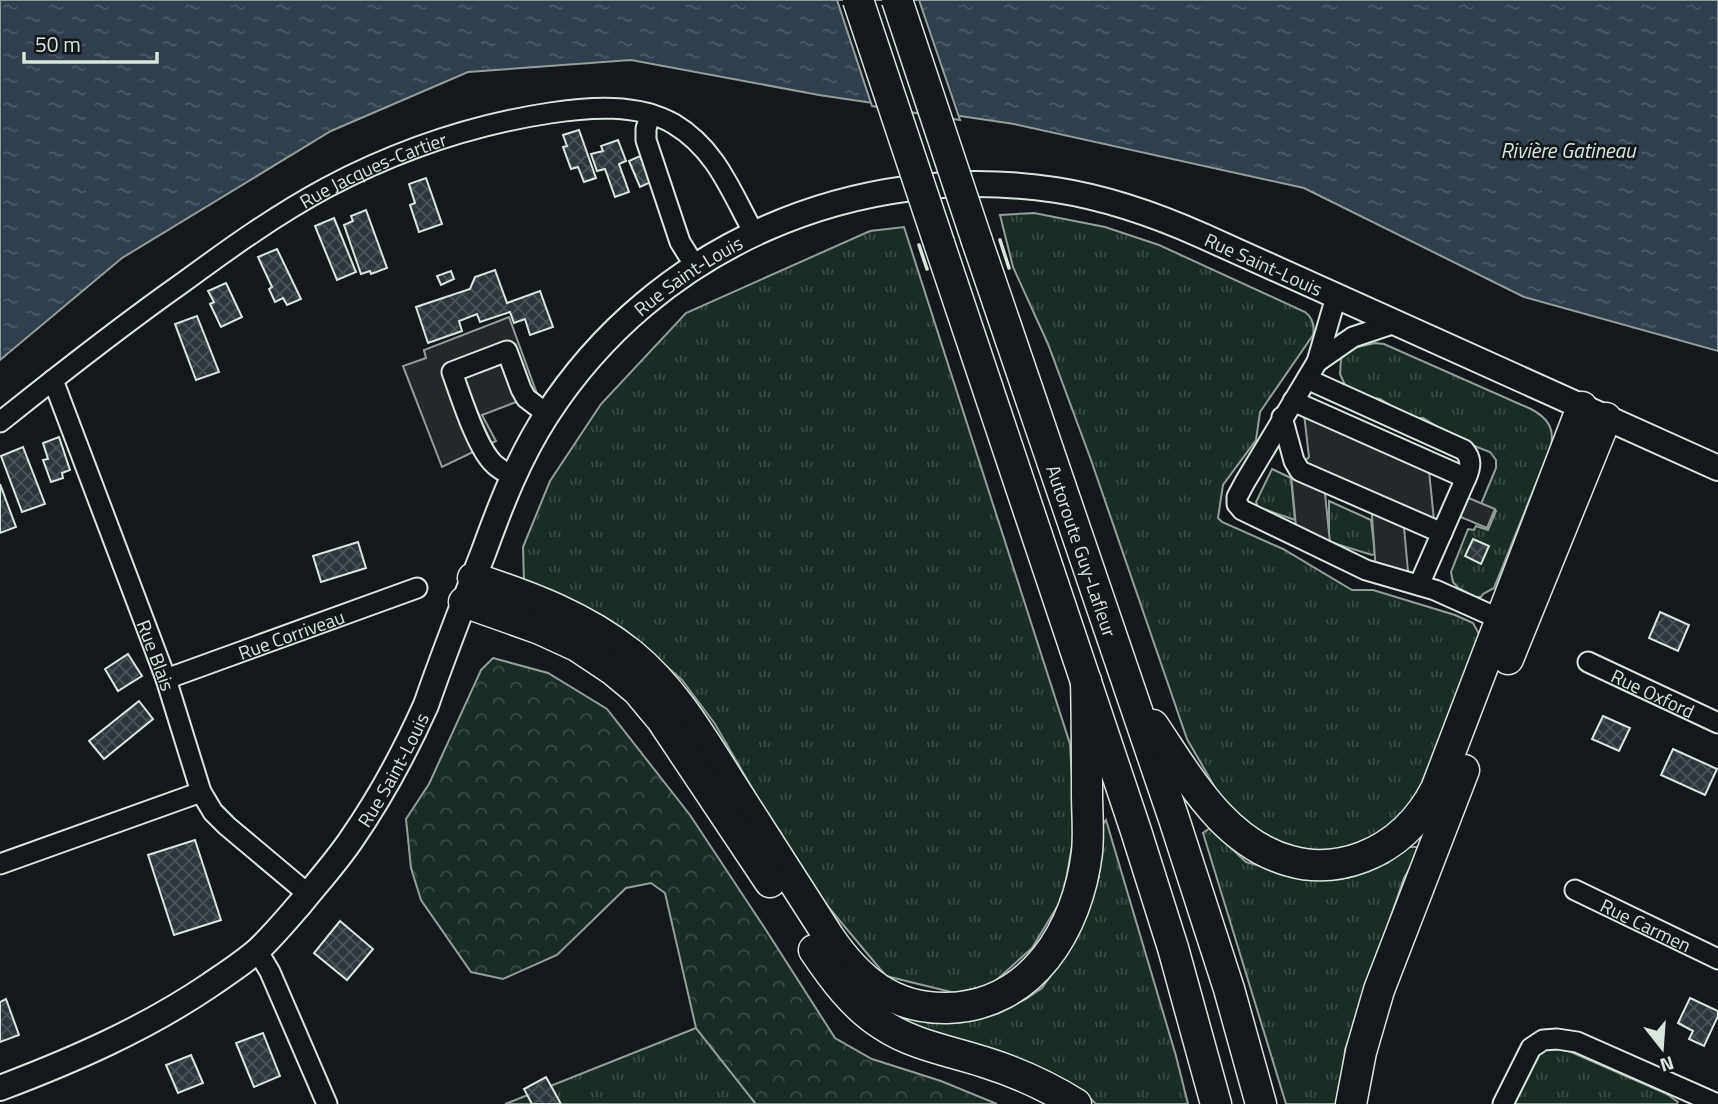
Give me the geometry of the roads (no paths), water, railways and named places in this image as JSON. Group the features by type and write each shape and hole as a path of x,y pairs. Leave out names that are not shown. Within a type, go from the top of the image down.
{"highway":[{"name":"Autoroute Guy-Lafleur","path":"858,0 1173,948 1216,1104"},
{"name":"Autoroute Guy-Lafleur","path":"897,0 1217,952 1261,1104"},
{"path":"1130,691 1197,789 1219,816 1259,849 1282,859 1317,865 1342,863 1367,856 1392,842 1413,824 1426,807 1439,782 1502,620 1594,412"},
{"path":"1351,1104 1360,1052 1379,990 1503,671 1594,412"},
{"path":"468,590 531,598 578,619 643,664 688,716 829,937 850,965 885,993 906,1003 926,1007 967,1006 994,999 1009,991 1040,966 1068,921 1082,878 1088,842 1086,681"},
{"path":"468,590 531,625 577,646 637,690 662,720 827,968 846,993 869,1016 901,1035 1010,1070 1076,1104"}],"main road":[{"name":"Rue Saint-Louis","path":"0,1088 75,1058 142,1026 202,990 257,950 308,894 350,841 397,765 426,705 498,511 530,442 547,414 577,373 618,328 663,289 731,244 788,218 825,205 894,189 972,184 1056,190 1094,198 1156,216 1718,468"}],"street":[{"name":"Rue Jacques-Cartier","path":"0,422 126,323 270,222 328,187 391,157 459,132 579,108 614,108 650,114 682,130 706,150 720,169 754,233"},
{"path":"650,114 646,140 680,242 695,267"},
{"path":"1336,296 1312,370 1237,497 1239,507 1366,570 1458,599 1502,620"},
{"path":"1312,370 1353,337 1395,323"},
{"path":"513,477 495,466 486,454 452,372 507,351 523,393 547,414"},
{"path":"1312,370 1464,450 1468,456 1471,463 1466,478 1419,585"},
{"name":"Rue Blais","path":"53,380 166,679 201,792 212,812 308,894"},
{"path":"1287,409 1466,478"},
{"path":"1287,409 1294,461 1300,471 1442,533"},
{"name":"Rue Corriveau","path":"166,679 417,587"},
{"name":"Rue Oxford","path":"1588,663 1718,723"},
{"path":"0,864 201,792"},
{"name":"Rue Carmen","path":"1575,890 1718,959"},
{"path":"257,950 270,972 327,1104"},
{"path":"1503,1104 1531,1048 1543,1040 1557,1039 1577,1042 1717,1104"}],"water":[{"name":"Rivière Gatineau","path":"0,0 1718,0 1718,351 1524,297 1304,188 1014,124 819,95 631,60 468,72 331,131 122,258 0,360"}]}
